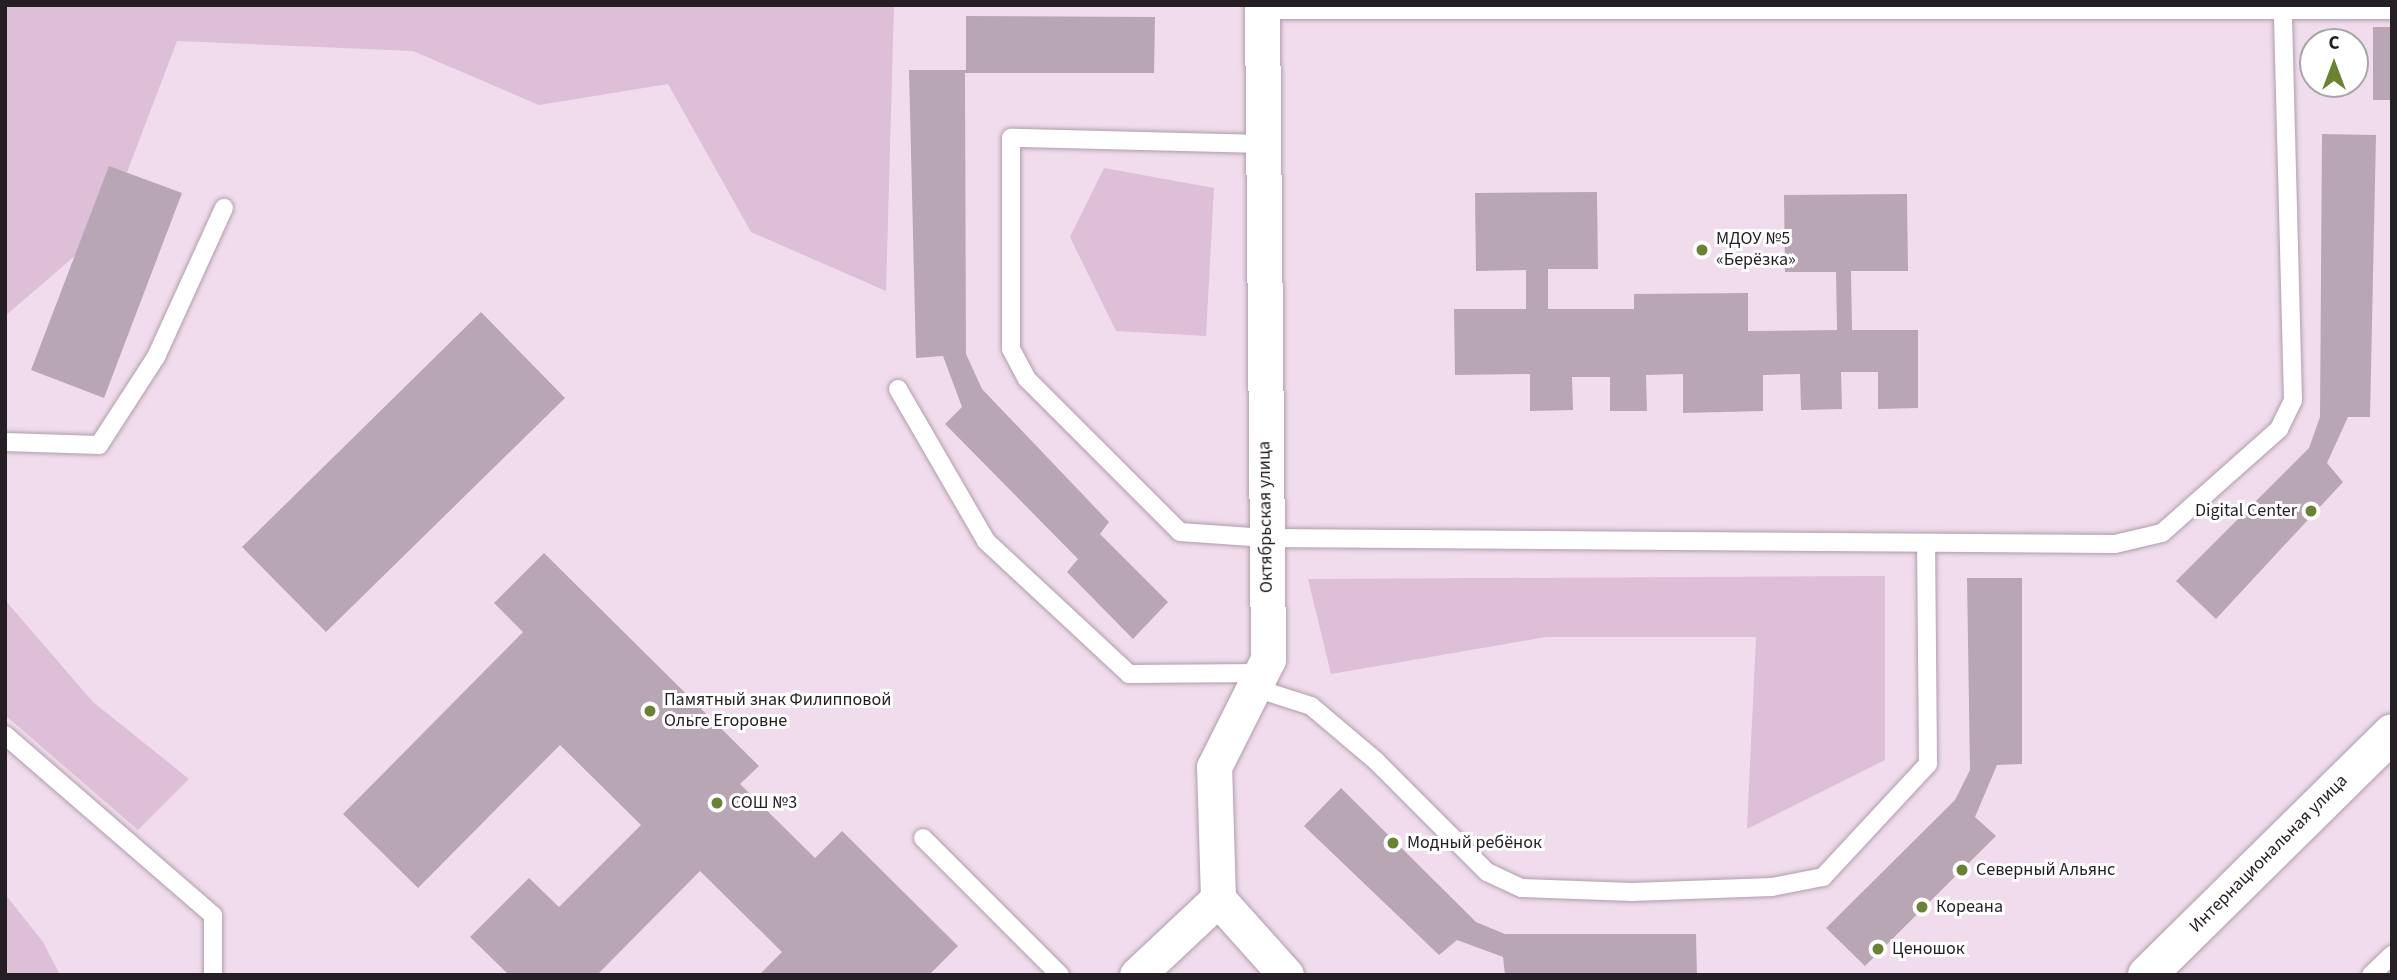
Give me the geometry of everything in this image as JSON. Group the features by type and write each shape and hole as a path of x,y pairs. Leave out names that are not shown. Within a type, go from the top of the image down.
{"main road":[{"name":"Интернациональная улица","path":"2147,975 2392,733"}],"street":[{"name":"Октябрьская улица","path":"1219,898 1214,767 1268,659 1262,8"},
{"path":"1137,975 1219,898 1286,975"}],"lane":[{"path":"1262,8 2392,10"},
{"path":"1264,144 1011,138 1012,349 1027,379 1180,532 1266,538 1926,546 2115,544 2162,533 2279,429 2293,400 2283,11"},
{"path":"5,442 99,445 156,357 224,208"},
{"path":"898,389 986,541 1129,674 1259,681 1311,706 1376,761 1488,872 1522,888 1632,892 1772,887 1823,877 1928,764 1926,546"},
{"path":"5,734 213,915 213,975"},
{"path":"923,838 1060,975"},
{"path":"2371,975 2392,955"}],"shaded area":[{"path":"5,5 894,5 886,291 751,232 668,84 539,105 413,51 177,41 105,230 5,316"},
{"path":"1104,168 1214,188 1206,336 1116,331 1070,237"},
{"path":"1885,576 1885,760 1747,829 1756,637 1546,637 1331,674 1308,579"},
{"path":"5,600 93,702 189,779 138,830 5,715"},
{"path":"5,894 43,942 60,975 5,975"}],"building":[{"path":"966,16 1155,17 1154,73 965,73 966,354 982,389 1109,522 1100,534 1168,602 1133,639 1067,572 1078,559 945,424 962,407 943,356 916,358 909,70 966,70"},
{"path":"2373,27 2392,27 2392,100 2373,100"},
{"path":"2322,134 2376,135 2370,417 2348,417 2327,463 2343,482 2216,619 2176,581 2309,448 2320,417"},
{"path":"109,166 182,193 104,398 31,370"},
{"path":"1597,192 1598,269 1548,269 1548,309 1634,309 1634,294 1748,293 1748,331 1837,330 1836,272 1785,272 1784,195 1907,194 1908,271 1851,271 1852,330 1918,330 1918,408 1878,409 1878,372 1841,372 1842,409 1801,410 1800,374 1763,375 1763,411 1683,413 1683,374 1646,375 1647,411 1610,411 1610,377 1572,377 1573,410 1530,411 1530,374 1455,375 1454,309 1526,309 1526,270 1476,271 1475,193"},
{"path":"481,312 565,398 326,632 242,547"},
{"path":"544,553 759,766 740,784 815,858 842,831 958,946 929,975 759,975 782,952 700,871 597,975 509,975 470,937 529,878 559,907 641,825 560,745 418,888 343,814 523,632 494,603"},
{"path":"1967,578 2022,578 2022,764 1997,765 1975,817 1996,836 1865,966 1826,928 1955,800 1970,770"},
{"path":"1341,788 1476,922 1505,934 1696,934 1697,975 1505,975 1503,957 1457,940 1439,955 1304,826"}],"place":[{"name":"МДОУ №5 «Берёзка»","path":"1702,250"},
{"name":"Digital Center","path":"2311,511"},
{"name":"Памятный знак Филипповой Ольге Егоровне","path":"650,711"},
{"name":"СОШ №3","path":"717,803"},
{"name":"Модный ребёнок","path":"1393,843"},
{"name":"Северный Альянс","path":"1962,870"},
{"name":"Кореана","path":"1922,907"},
{"name":"Ценошок","path":"1878,949"}]}
